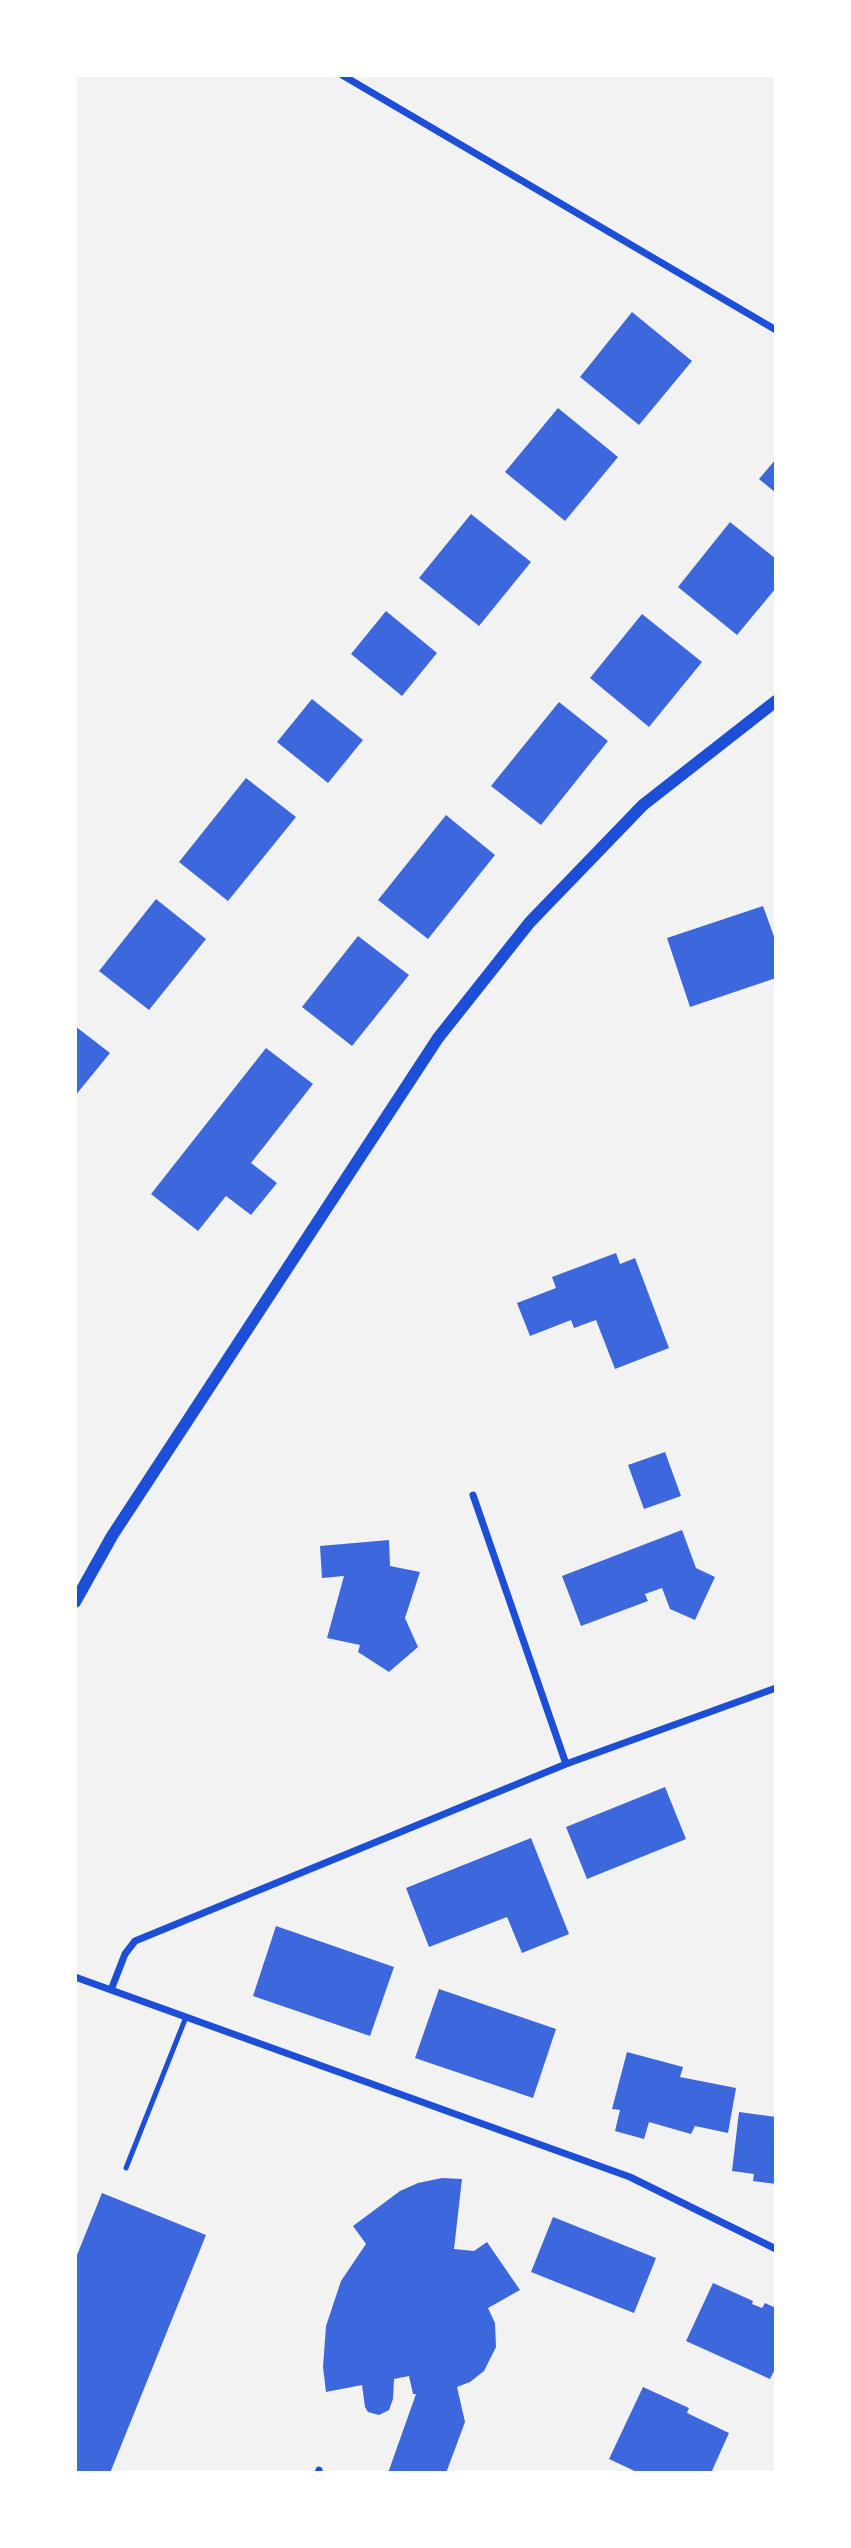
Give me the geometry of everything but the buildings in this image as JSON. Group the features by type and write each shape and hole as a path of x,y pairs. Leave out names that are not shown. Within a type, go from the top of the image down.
{"street":[{"path":"342,75 776,330"},
{"path":"75,1602 112,1536 438,1038 530,922 643,805 776,701"},
{"path":"473,1495 566,1764"},
{"path":"111,1990 125,1954 135,1941 566,1764 776,1688"},
{"path":"75,1977 631,2177 776,2249"}],"lane":[{"path":"126,2168 186,2017"}]}
